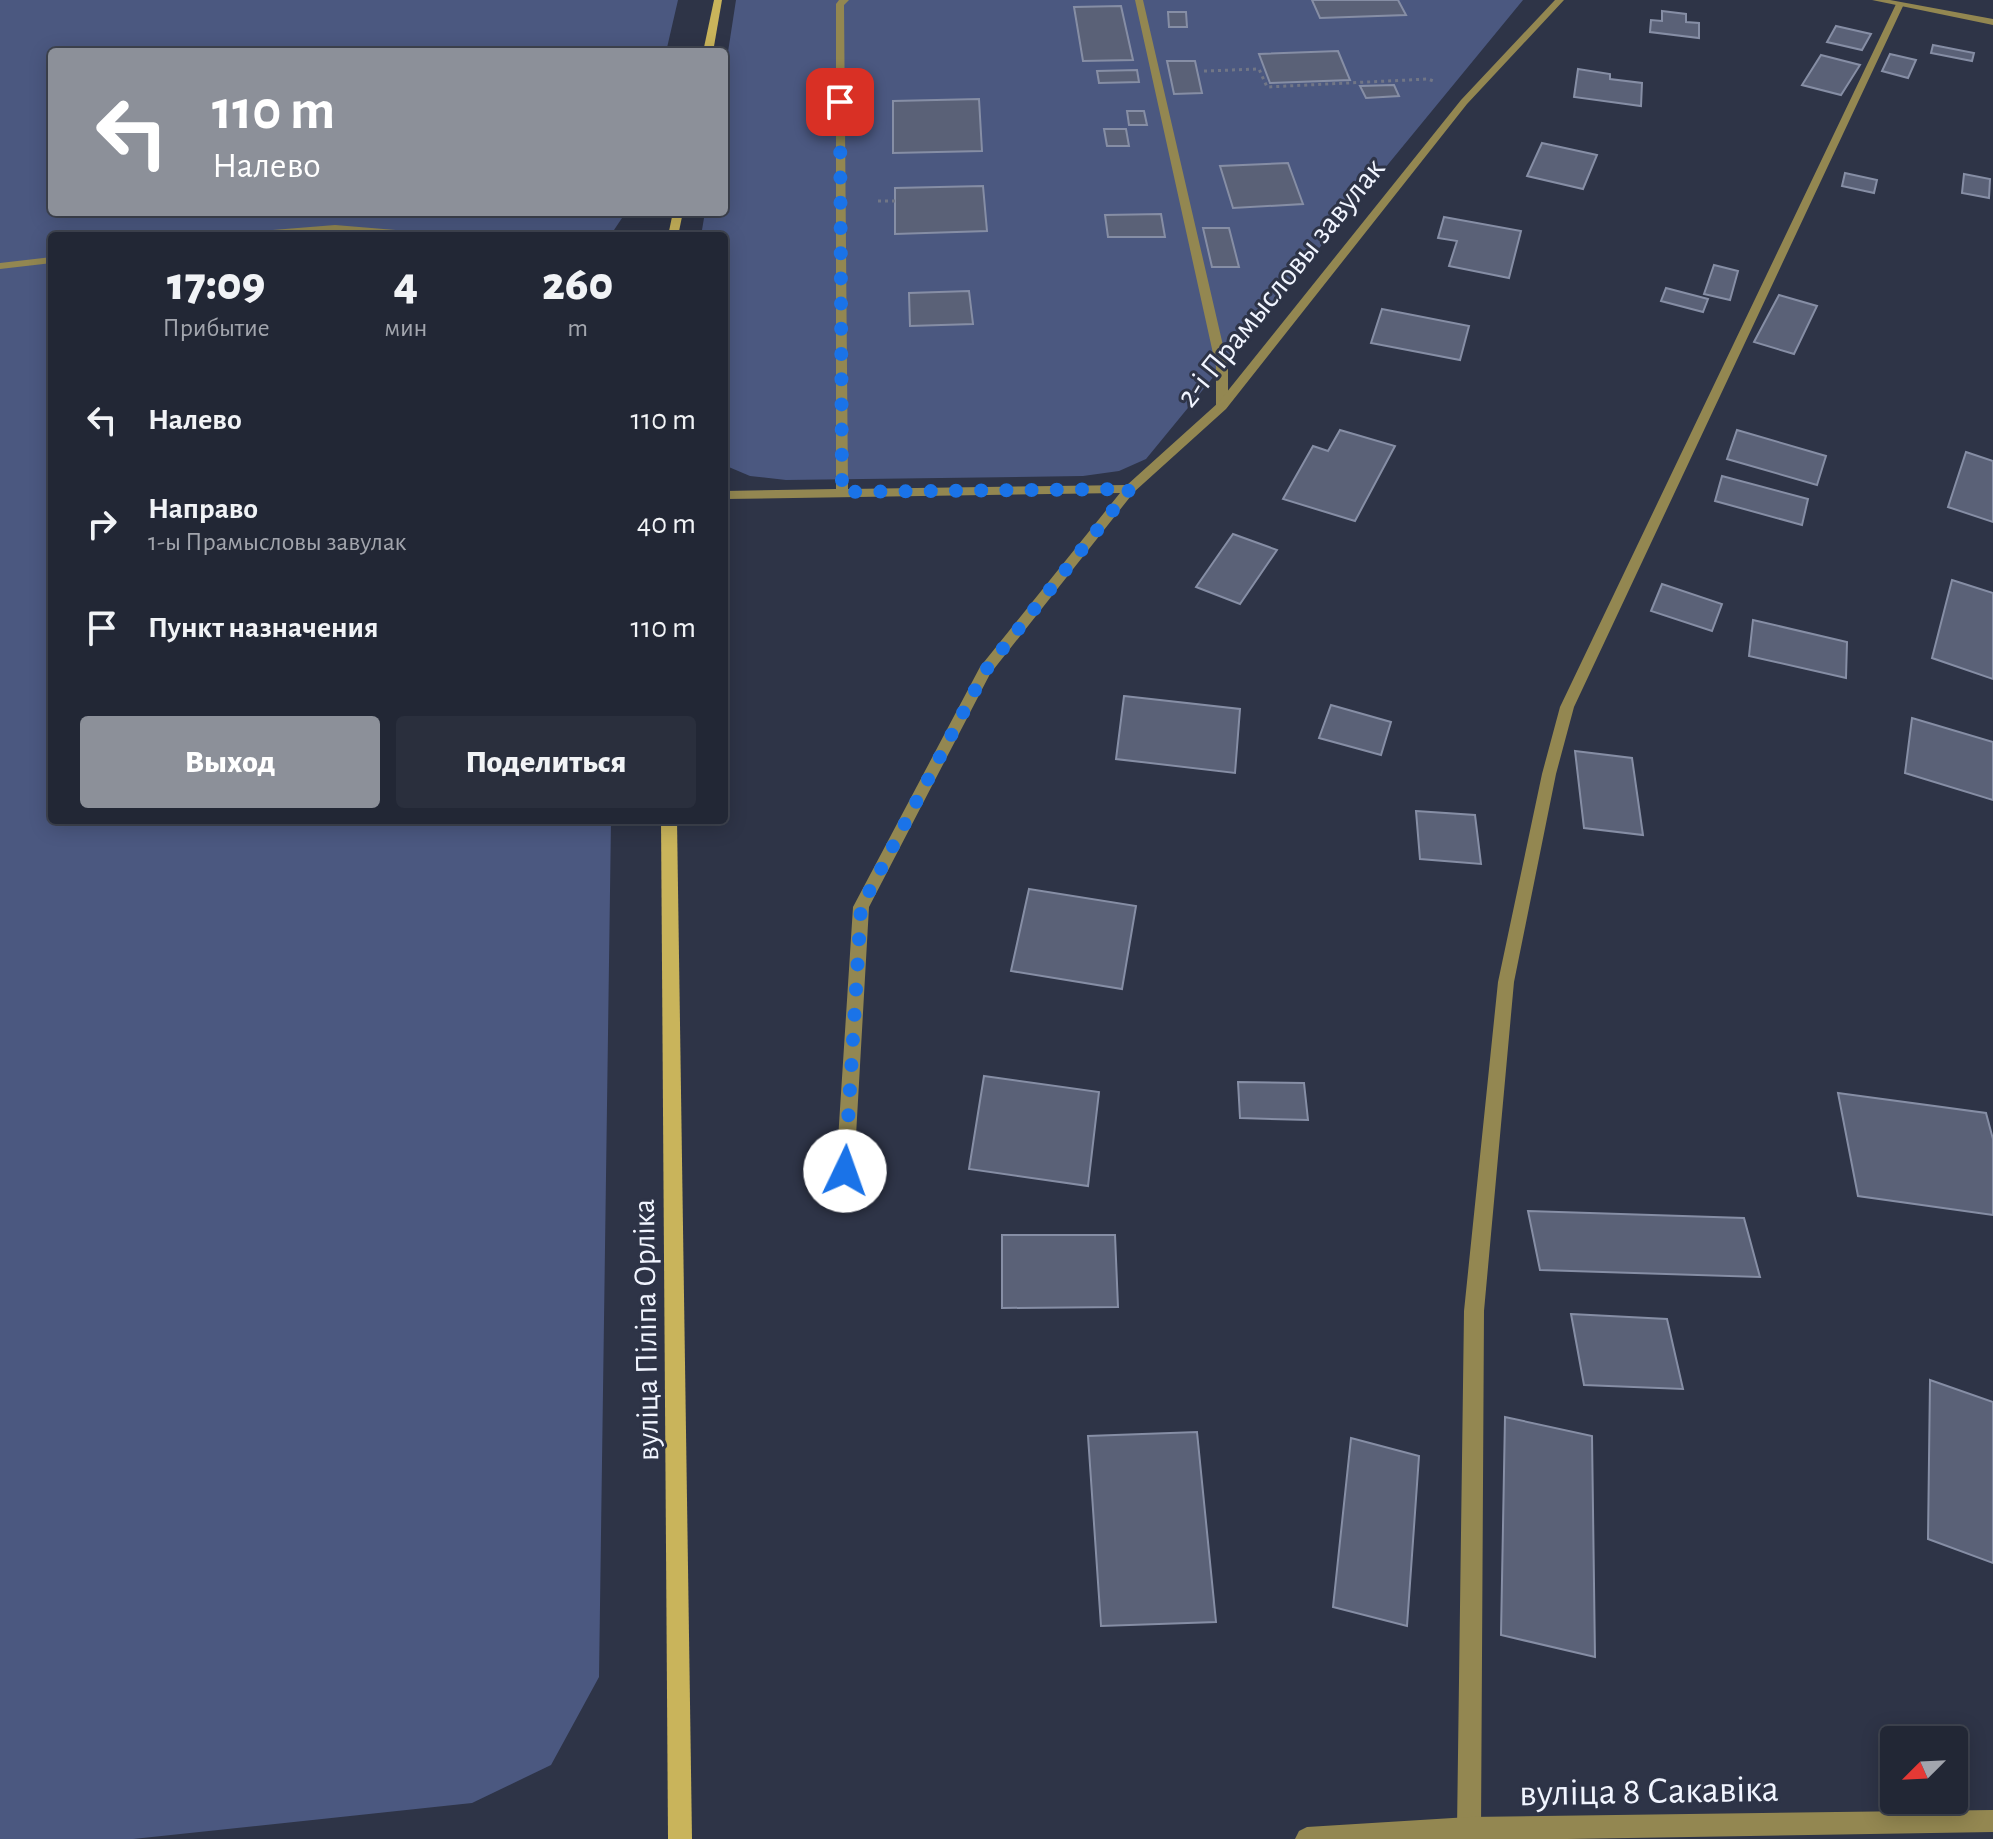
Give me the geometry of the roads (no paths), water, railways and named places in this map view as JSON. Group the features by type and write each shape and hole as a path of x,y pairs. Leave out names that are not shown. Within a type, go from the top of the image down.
{"street":[{"path":"709,48 718,0"},
{"path":"842,492 840,4 845,0"},
{"path":"1139,0 1222,367 1222,406"},
{"name":"2-і Прамысловы завулак","path":"845,1171 861,907 985,671 1130,489 1222,406 1464,102 1560,0"},
{"path":"1876,0 1993,22"},
{"path":"1469,1829 1474,1311 1506,982 1549,774 1567,707 1900,4"},
{"path":"286,232 335,228 384,232"},
{"path":"0,266 48,260"},
{"path":"728,495 1130,489"},
{"name":"вуліца Піліпа Орліка","path":"669,824 680,1839"},
{"name":"вуліца 8 Сакавіка","path":"1307,1839 1469,1829 1993,1821"}]}
